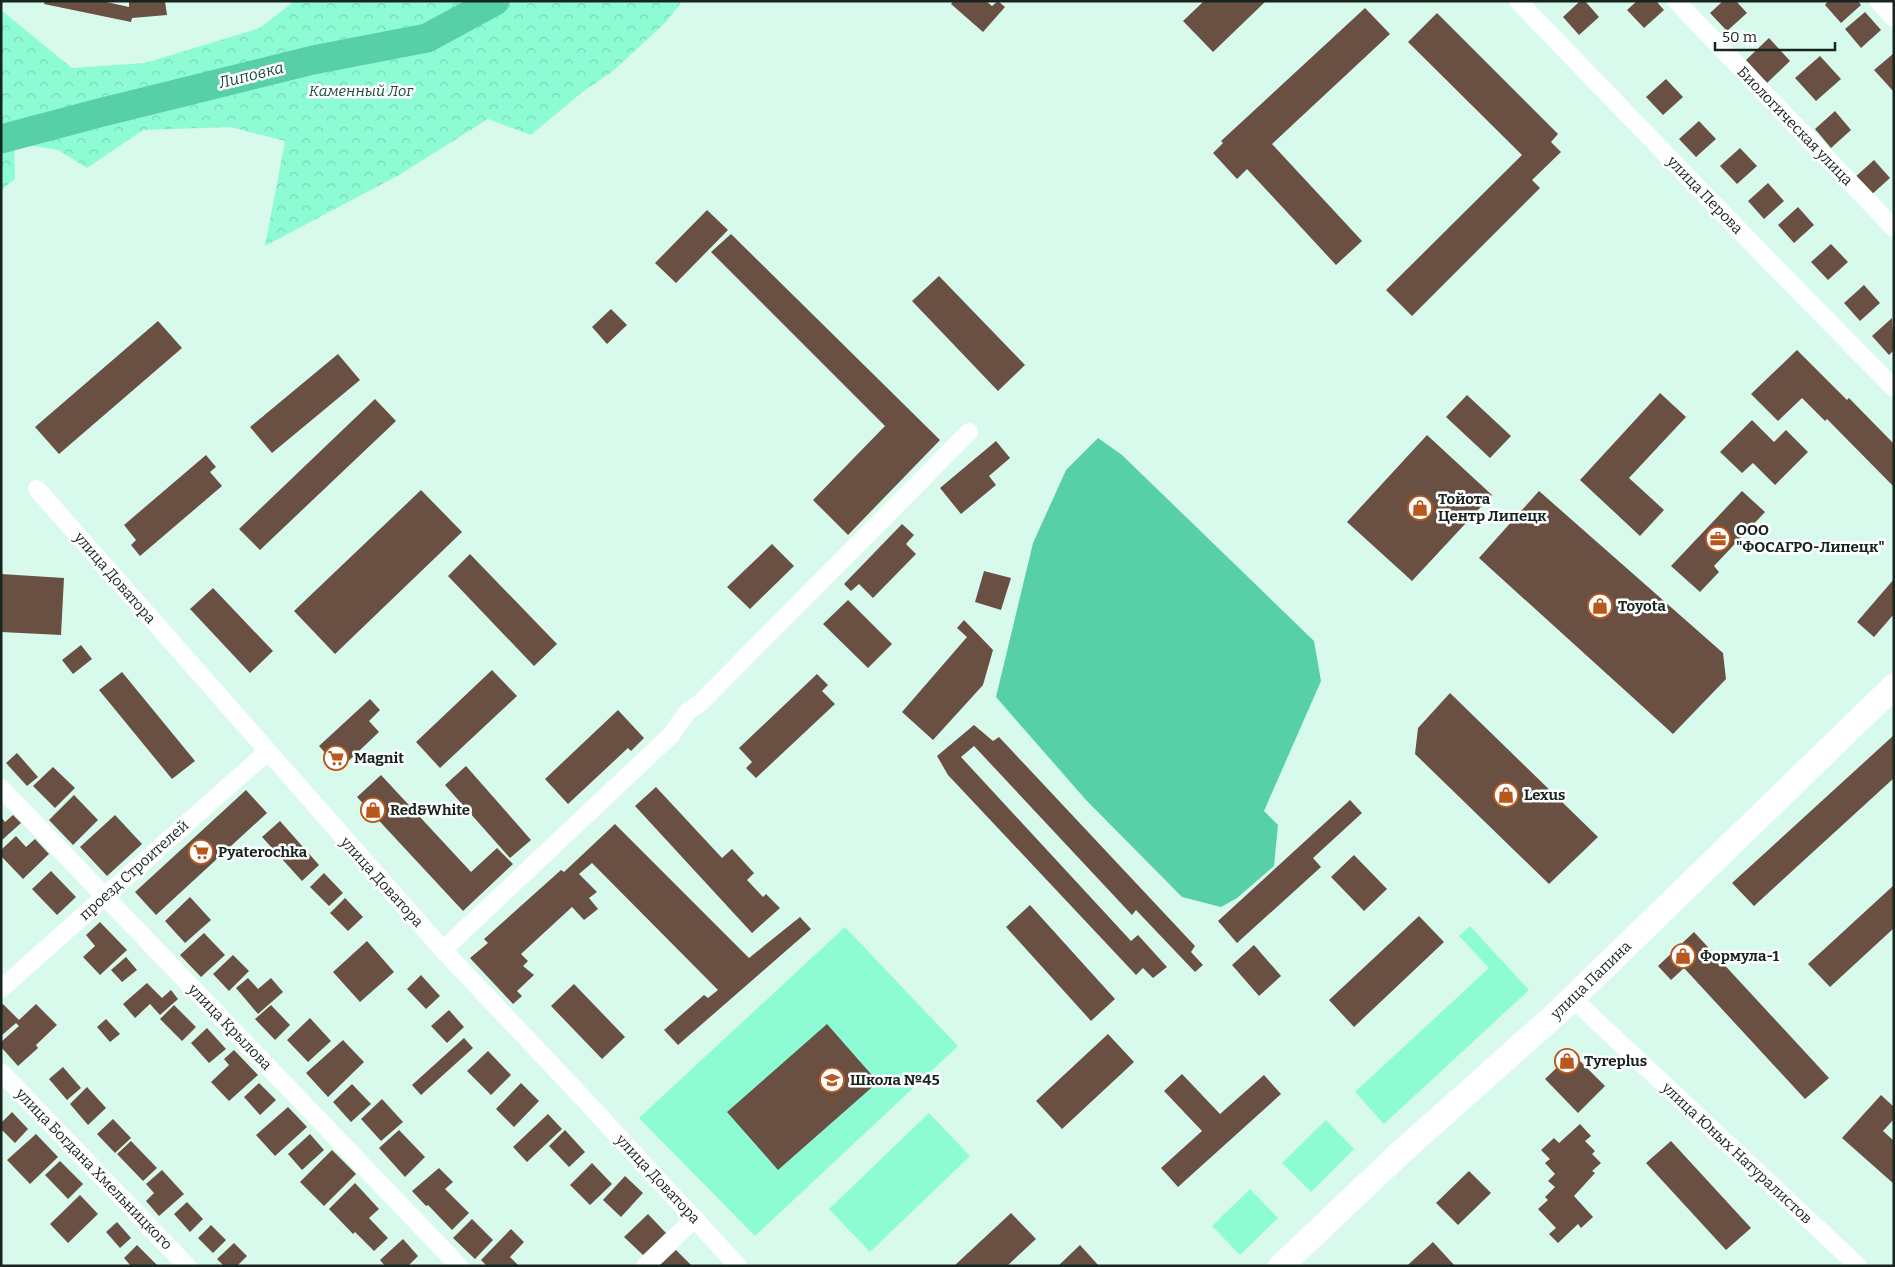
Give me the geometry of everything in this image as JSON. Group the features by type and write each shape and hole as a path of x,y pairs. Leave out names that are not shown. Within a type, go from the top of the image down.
{"street":[{"name":"улица Перова","path":"1518,1 1894,388"},
{"name":"Биологическая улица","path":"1676,1 1894,228"},
{"path":"1878,1 1894,18"},
{"path":"443,950 671,735 688,711 700,702 969,432"},
{"name":"улица Доватора","path":"37,489 443,950 738,1266"},
{"name":"улица Папина","path":"1281,1266 1398,1156 1572,998 1894,686"},
{"name":"проезд Строителей","path":"1,989 267,752"},
{"name":"улица Крылова","path":"1,788 459,1266"},
{"name":"улица Юных Натуралистов","path":"1572,998 1858,1266"},
{"name":"улица Богдана Хмельницкого","path":"1,1072 187,1266"},
{"path":"645,1266 695,1218"}],"green space":[{"name":"Каменный Лог","path":"292,1 682,1 667,21 613,71 581,93 531,135 488,119 399,175 265,246 285,141 230,127 143,130 87,168 58,150 14,143 15,179 1,190 1,10 72,68 145,63 260,28 292,3"},
{"path":"1470,926 1529,990 1384,1124 1355,1092 1489,968 1459,936"},
{"path":"845,927 958,1046 755,1236 639,1118"},
{"path":"929,1113 970,1156 870,1252 829,1209"},
{"path":"1326,1120 1354,1149 1311,1192 1282,1163"},
{"path":"1250,1189 1278,1218 1240,1255 1212,1226"}],"shaded area":[{"path":"1098,438 1122,455 1314,641 1321,681 1264,811 1278,825 1274,866 1237,898 1221,907 1182,897 1086,800 996,697 1033,543 1066,470"}],"building":[{"path":"45,1 102,1 129,7 129,1 165,1 167,15 132,18 131,22 44,4"},
{"path":"953,1 986,1 992,6 998,1 1005,7 983,32 951,4"},
{"path":"1204,1 1266,1 1213,52 1183,21"},
{"path":"1580,1 1585,1 1599,17 1579,35 1563,17"},
{"path":"1637,1 1656,1 1664,10 1644,28 1627,10"},
{"path":"1723,1 1736,1 1747,13 1727,31 1710,13"},
{"path":"1828,1 1858,1 1861,5 1841,23 1825,5"},
{"path":"1365,8 1390,34 1272,144 1362,241 1336,265 1247,169 1237,179 1213,153 1223,143 1221,141"},
{"path":"1865,12 1881,30 1861,48 1845,29"},
{"path":"1437,13 1558,134 1551,142 1561,152 1532,180 1540,188 1412,316 1386,290 1522,155 1408,42"},
{"path":"1769,38 1790,61 1767,83 1746,60"},
{"path":"1894,53 1894,92 1874,70"},
{"path":"1820,56 1841,79 1816,101 1795,78"},
{"path":"1666,79 1683,97 1663,115 1646,97"},
{"path":"1835,111 1851,130 1831,148 1815,129"},
{"path":"1699,121 1716,139 1696,157 1679,139"},
{"path":"1740,148 1757,166 1737,184 1720,166"},
{"path":"1874,160 1890,178 1870,196 1854,178"},
{"path":"1768,183 1784,201 1764,219 1748,201"},
{"path":"1798,207 1814,225 1794,243 1778,225"},
{"path":"707,210 728,230 676,283 655,263"},
{"path":"731,234 940,440 848,535 813,500 885,426 711,252"},
{"path":"1831,244 1848,262 1828,280 1811,262"},
{"path":"939,276 1025,365 998,391 912,301"},
{"path":"1864,285 1880,303 1860,321 1844,303"},
{"path":"611,309 627,325 607,344 592,327"},
{"path":"1892,318 1894,350 1889,355 1872,336"},
{"path":"158,321 182,348 59,454 35,427"},
{"path":"1797,350 1847,400 1849,398 1894,444 1894,487 1827,419 1825,421 1802,398 1778,421 1751,394"},
{"path":"338,354 360,380 272,453 250,427"},
{"path":"1660,393 1686,417 1629,478 1664,510 1640,536 1580,480"},
{"path":"1467,395 1511,436 1490,458 1446,417"},
{"path":"375,399 396,421 260,550 239,529"},
{"path":"1752,420 1774,442 1786,430 1808,452 1775,485 1753,463 1742,473 1720,452"},
{"name":"Тойота Центр Липецк","path":"1427,435 1492,495 1412,581 1347,522"},
{"path":"996,441 1010,458 989,476 996,485 961,514 940,488"},
{"path":"206,455 216,467 210,472 222,486 140,556 131,545 136,540 124,525"},
{"path":"421,490 462,532 335,654 294,611"},
{"name":"Toyota","path":"1539,491 1723,653 1726,679 1673,734 1479,558"},
{"name":"ООО \"ФОСАГРО-Липецк\"","path":"1742,491 1765,512 1714,566 1719,572 1700,592 1671,566"},
{"path":"902,524 914,535 906,544 916,554 873,598 859,584 851,591 844,584"},
{"path":"772,544 794,566 750,609 727,587"},
{"path":"470,554 557,644 534,666 448,576"},
{"path":"984,571 1011,578 1001,610 975,602"},
{"path":"1,574 64,578 61,635 1,632"},
{"path":"1894,579 1894,614 1874,637 1857,622"},
{"path":"213,588 273,651 250,673 190,609"},
{"path":"848,600 892,644 868,668 823,624"},
{"path":"964,620 993,650 983,685 933,740 902,712 967,637 957,628"},
{"path":"81,645 92,659 73,674 62,660"},
{"path":"492,670 517,696 440,768 416,742"},
{"path":"122,672 195,761 172,779 99,690"},
{"path":"817,674 828,685 822,691 835,704 756,778 746,768 752,762 739,748"},
{"name":"Lexus","path":"1450,693 1598,837 1549,884 1415,754 1418,728"},
{"path":"370,699 380,710 369,721 379,732 340,769 319,746"},
{"path":"618,710 644,738 631,751 628,748 568,804 545,779"},
{"path":"974,725 993,741 999,737 1195,946 1191,952 1203,965 1195,972 1136,910 1132,915 974,746 961,757 1131,941 1138,935 1167,967 1153,978 1143,968 1136,975 948,775 937,756"},
{"path":"1894,735 1894,778 1754,906 1732,883"},
{"path":"17,753 38,777 27,786 6,763"},
{"path":"466,766 531,840 510,858 445,785"},
{"path":"53,767 75,788 55,808 33,786"},
{"path":"381,775 471,872 497,848 513,864 463,911 357,797"},
{"path":"656,787 722,858 732,849 754,873 747,880 763,897 766,894 780,908 752,933 635,806"},
{"name":"Pyaterochka","path":"246,790 267,813 156,915 135,892"},
{"path":"74,795 98,820 73,845 49,820"},
{"path":"1350,800 1362,813 1313,858 1321,867 1237,943 1218,921"},
{"path":"13,815 21,823 1,841 1,817 5,822"},
{"path":"115,815 142,844 107,876 80,847"},
{"path":"280,821 319,865 302,881 262,837"},
{"path":"615,824 749,958 800,917 811,929 678,1045 664,1030 704,995 708,998 718,990 592,863 579,874 597,892 589,898 598,909 584,920 572,907 521,954 528,961 523,966 534,975 517,991 522,996 513,1004 470,958 488,943 484,939 561,870 564,872"},
{"path":"16,836 26,847 35,839 49,854 23,879 1,856 1,850"},
{"path":"1354,855 1387,889 1364,911 1331,877"},
{"path":"51,871 76,897 57,915 32,889"},
{"path":"324,873 343,893 329,906 310,887"},
{"path":"1894,885 1894,928 1830,987 1808,964"},
{"path":"190,897 211,920 185,943 165,921"},
{"path":"345,898 363,917 348,931 330,913"},
{"path":"1030,905 1115,999 1091,1021 1006,927"},
{"path":"1419,916 1444,942 1354,1027 1329,1000"},
{"path":"100,922 127,950 100,975 83,957 95,946 86,935"},
{"path":"1694,932 1829,1078 1805,1099 1684,968 1671,980 1658,966"},
{"path":"204,933 225,955 201,977 180,955"},
{"path":"367,941 394,972 360,1002 333,972"},
{"path":"1254,945 1281,976 1259,996 1232,965"},
{"path":"233,955 249,971 229,991 213,974"},
{"path":"126,957 137,970 122,982 111,970"},
{"path":"421,975 440,996 426,1009 407,989"},
{"path":"248,978 258,989 271,978 283,992 258,1014 236,988"},
{"path":"147,983 162,998 171,990 178,999 160,1015 150,1004 135,1018 123,1004"},
{"path":"574,984 625,1037 602,1059 551,1006"},
{"path":"3,1004 19,1020 36,1004 57,1025 36,1045 38,1048 18,1066 1,1047 1,1042 19,1026 16,1023 1,1036 1,1006"},
{"path":"174,1005 196,1027 182,1041 160,1019"},
{"path":"271,1005 290,1025 275,1040 255,1019"},
{"path":"449,1010 464,1027 447,1043 431,1026"},
{"path":"310,1018 331,1041 308,1062 287,1040"},
{"path":"106,1019 120,1034 110,1042 97,1027"},
{"path":"827,1024 878,1082 778,1170 727,1112"},
{"path":"207,1028 226,1049 209,1063 191,1043"},
{"path":"1108,1034 1134,1062 1062,1129 1036,1101"},
{"path":"464,1038 473,1048 421,1095 412,1085"},
{"path":"343,1040 364,1062 328,1097 306,1073"},
{"path":"234,1050 258,1075 229,1101 211,1082 229,1065 224,1059"},
{"path":"488,1051 511,1075 491,1095 467,1071"},
{"path":"1572,1053 1605,1086 1578,1113 1545,1079"},
{"path":"63,1067 81,1088 67,1100 49,1079"},
{"path":"1182,1074 1220,1114 1264,1075 1281,1094 1178,1187 1161,1168 1202,1131 1164,1091"},
{"path":"259,1083 276,1100 260,1115 244,1097"},
{"path":"521,1083 539,1101 514,1127 496,1109"},
{"path":"352,1084 371,1104 351,1122 333,1102"},
{"path":"87,1087 106,1108 88,1125 70,1104"},
{"path":"1881,1095 1894,1107 1894,1119 1883,1131 1894,1141 1894,1184 1842,1138"},
{"path":"382,1099 403,1122 381,1141 361,1119"},
{"path":"288,1107 307,1127 275,1156 256,1135"},
{"path":"12,1112 28,1129 15,1143 1,1129 1,1123"},
{"path":"548,1114 562,1129 527,1162 513,1147"},
{"path":"113,1119 131,1138 115,1153 97,1134"},
{"path":"1580,1124 1591,1136 1585,1141 1595,1151 1592,1154 1601,1163 1592,1171 1595,1173 1574,1196 1593,1217 1581,1228 1578,1224 1558,1243 1549,1234 1556,1228 1538,1209 1548,1200 1545,1197 1555,1187 1548,1181 1555,1174 1545,1163 1550,1159 1541,1150 1554,1138 1559,1143"},
{"path":"399,1130 425,1157 405,1177 379,1148"},
{"path":"565,1130 585,1152 569,1167 549,1146"},
{"path":"36,1134 58,1157 30,1184 7,1160"},
{"path":"310,1134 324,1150 302,1170 288,1154"},
{"path":"131,1141 157,1168 143,1181 117,1154"},
{"path":"1671,1141 1751,1228 1726,1250 1646,1163"},
{"path":"332,1150 356,1174 324,1206 300,1182"},
{"path":"60,1161 83,1184 68,1199 45,1175"},
{"path":"592,1163 612,1184 590,1205 570,1185"},
{"path":"439,1168 453,1182 445,1189 469,1213 452,1230 412,1191"},
{"path":"162,1170 184,1194 159,1216 146,1201 154,1193 146,1184"},
{"path":"1469,1171 1491,1193 1458,1225 1436,1203"},
{"path":"625,1176 643,1193 621,1217 603,1200"},
{"path":"355,1183 379,1209 369,1218 388,1238 374,1251 355,1232 353,1234 329,1209"},
{"path":"80,1195 98,1214 68,1243 50,1224"},
{"path":"187,1202 203,1219 190,1232 174,1214"},
{"path":"1011,1213 1036,1239 1007,1266 954,1266"},
{"path":"648,1214 666,1233 643,1255 624,1237"},
{"path":"472,1219 493,1240 475,1259 453,1238"},
{"path":"117,1222 131,1238 120,1248 106,1232"},
{"path":"211,1225 226,1240 213,1253 198,1238"},
{"path":"511,1229 524,1242 510,1257 519,1266 487,1266 481,1260"},
{"path":"403,1239 418,1256 408,1266 385,1266 380,1260"},
{"path":"1433,1242 1455,1266 1407,1266 1411,1262"},
{"path":"234,1243 247,1256 237,1266 224,1266 217,1259"},
{"path":"137,1245 158,1266 131,1266 124,1258"},
{"path":"1080,1245 1099,1266 1058,1266"},
{"path":"676,1250 692,1266 660,1265"}],"waterway":[{"name":"Липовка","path":"1,139 313,60 427,38 495,1"}],"place":[{"name":"Тойота Центр Липецк","path":"1420,508"},
{"name":"ООО \"ФОСАГРО-Липецк\"","path":"1718,539"},
{"name":"Toyota","path":"1600,606"},
{"name":"Magnit","path":"336,758"},
{"name":"Lexus","path":"1506,795"},
{"name":"Red&White","path":"373,810"},
{"name":"Pyaterochka","path":"201,852"},
{"name":"Формула-1","path":"1683,956"},
{"name":"Tyreplus","path":"1567,1061"},
{"name":"Школа №45","path":"832,1080"}]}
